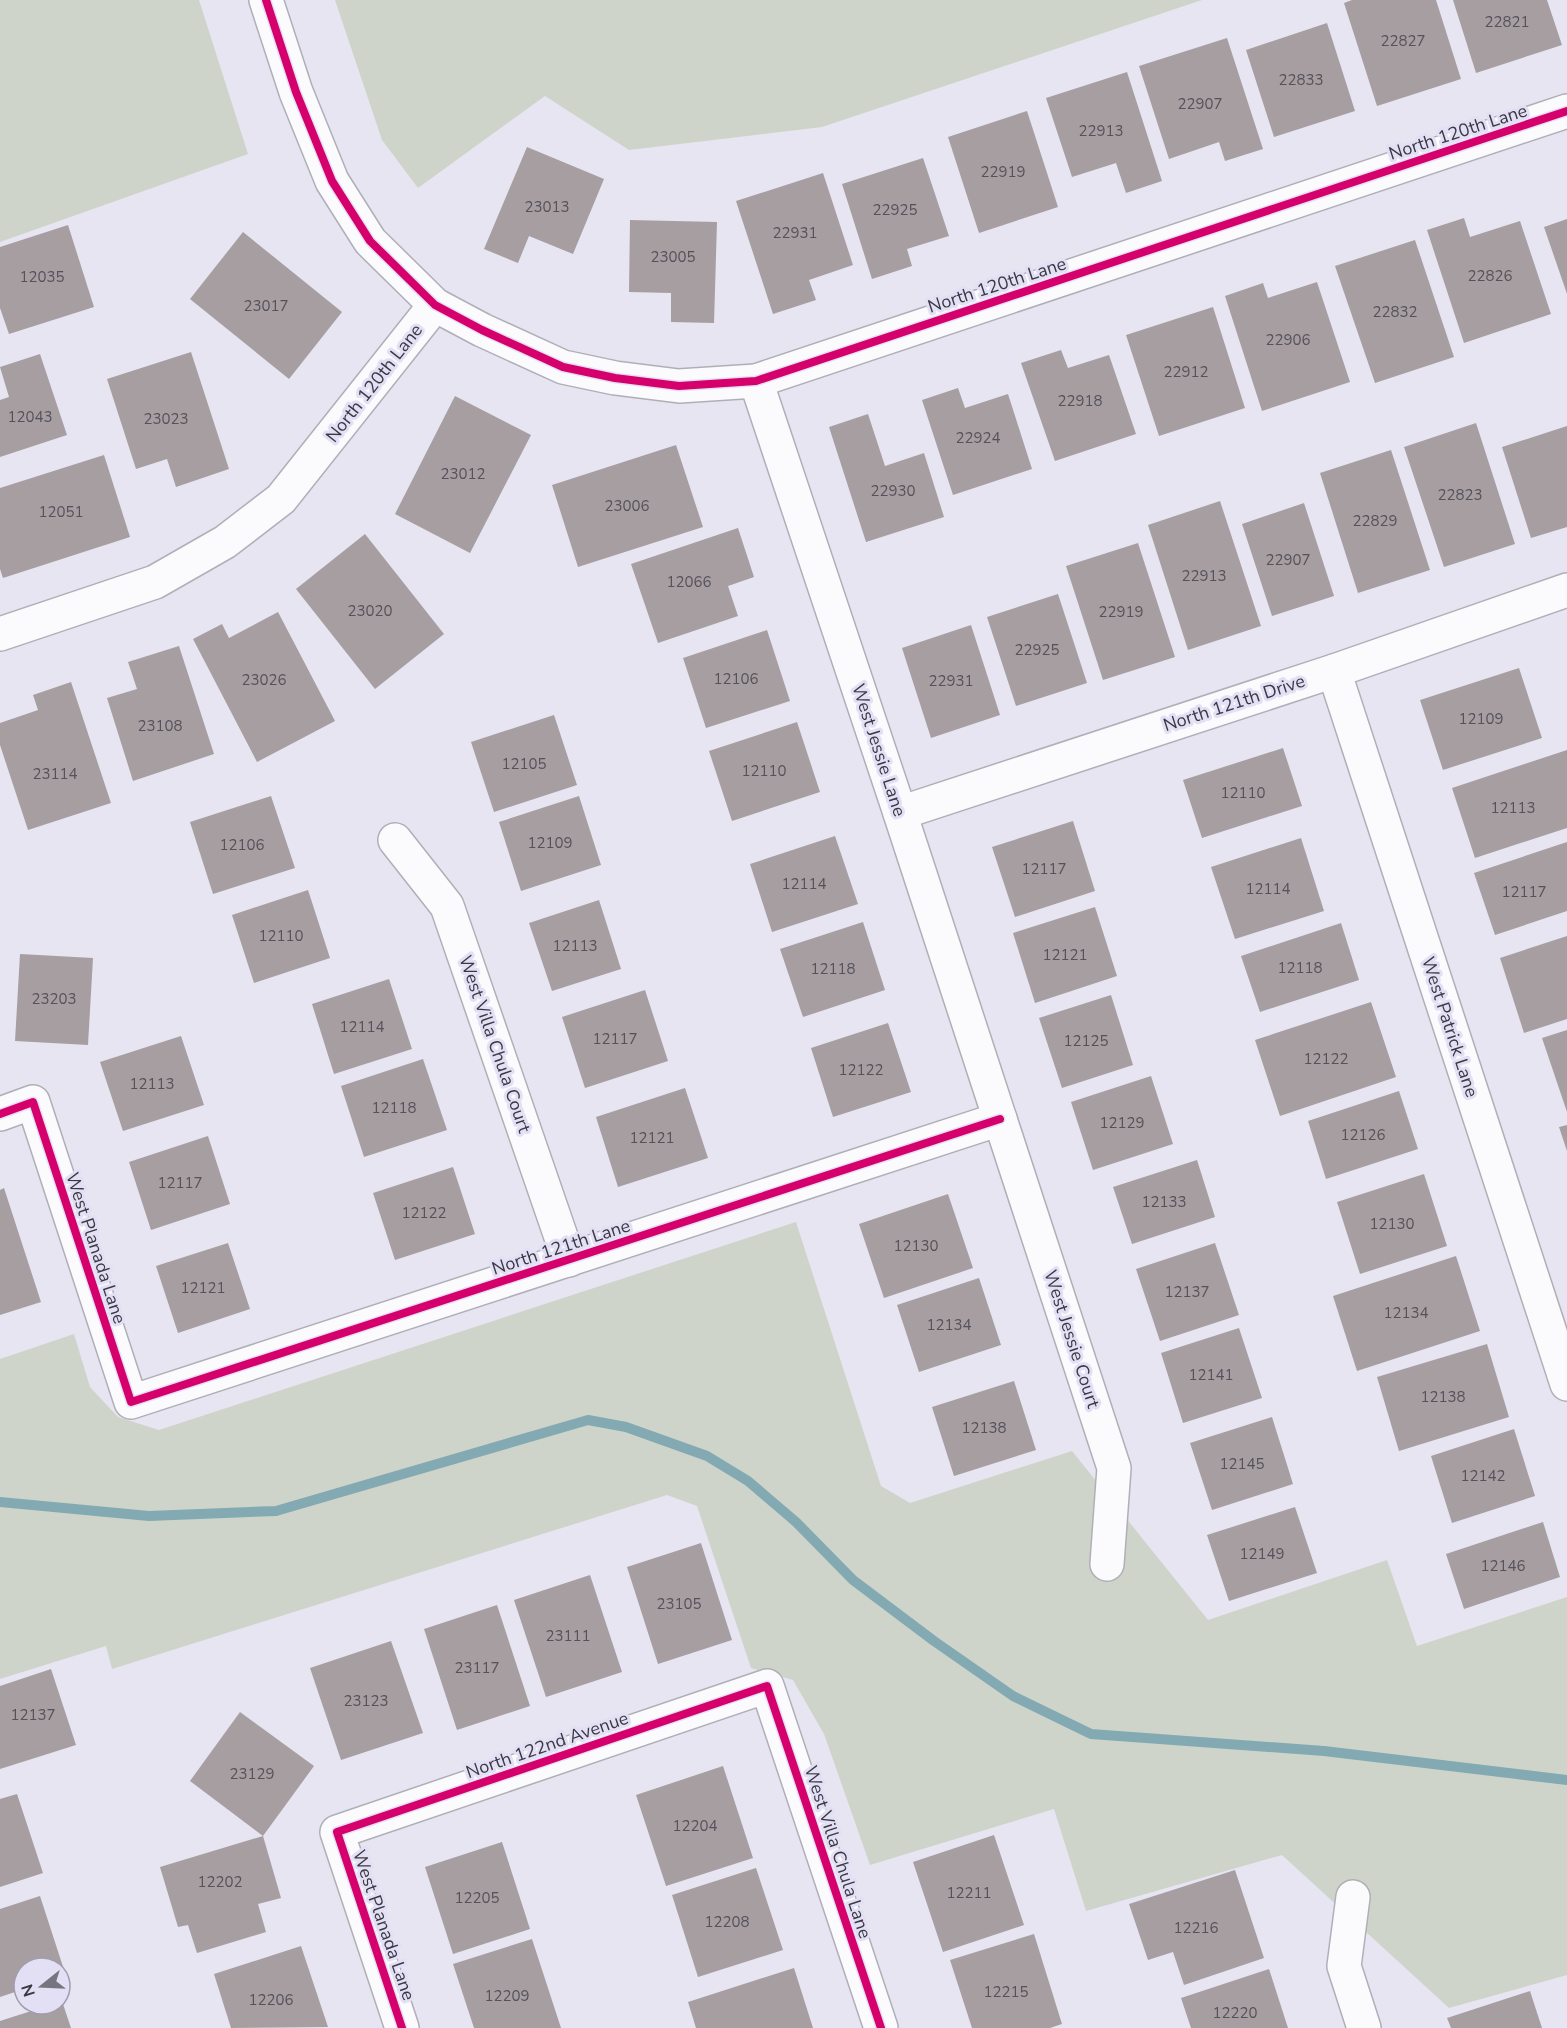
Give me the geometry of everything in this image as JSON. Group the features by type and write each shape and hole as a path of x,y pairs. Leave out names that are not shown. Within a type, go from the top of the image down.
{"street":[{"path":"266,0 296,92 332,181 370,241 435,305"},
{"name":"North 120th Lane","path":"0,634 155,582 225,542 281,499 435,305 482,330 563,367 615,378 679,386 756,381 1567,111"},
{"name":"West Jessie Lane","path":"756,381 1000,1119"},
{"name":"North 121th Drive","path":"900,813 1334,671 1567,590"},
{"name":"West Patrick Lane","path":"1334,671 1567,1384"},
{"name":"West Villa Chula Court","path":"395,840 447,906 569,1260"},
{"name":"West Planada Lane","path":"0,1114 33,1102 131,1402"},
{"name":"North 121th Lane","path":"131,1402 1000,1119"},
{"name":"West Jessie Court","path":"1000,1119 1114,1468 1107,1564"},
{"name":"North 122nd Avenue","path":"337,1832 767,1686"},
{"name":"West Villa Chula Lane","path":"767,1686 881,2028"},
{"name":"West Planada Lane","path":"337,1832 402,2028"},
{"path":"1353,1897 1344,1966 1364,2028"}],"shaded area":[{"path":"0,0 199,0 248,154 0,242"},
{"path":"335,0 1202,0 822,127 629,150 545,96 418,188 382,140"},
{"path":"796,1222 881,1486 910,1503 1072,1451 1208,1620 1387,1560 1417,1646 1567,1597 1567,1975 1449,2008 1282,1855 1086,1911 1054,1809 870,1865 824,1734 793,1680 751,1668 697,1506 667,1495 112,1669 106,1646 0,1679 0,1359 74,1334 90,1387 118,1417 159,1430"}],"building":[{"path":"1352,0 1436,0 1461,79 1377,106 1344,3"},
{"path":"1453,0 1547,0 1562,45 1476,73"},
{"path":"1327,23 1355,111 1274,137 1246,50"},
{"path":"1227,38 1263,149 1225,161 1219,142 1169,159 1139,66"},
{"path":"1127,72 1162,181 1126,193 1116,163 1072,177 1046,98"},
{"path":"1027,111 1058,207 979,233 948,137"},
{"path":"527,147 604,179 573,254 529,236 518,263 484,249"},
{"path":"923,158 949,236 907,249 912,266 872,279 842,184"},
{"path":"823,173 853,265 809,280 816,300 773,314 736,201"},
{"path":"1464,218 1470,237 1520,221 1551,314 1464,343 1427,230"},
{"path":"1567,219 1567,294 1544,227"},
{"path":"630,220 717,222 714,323 671,322 671,293 629,292"},
{"path":"68,225 94,307 9,334 0,308 0,247"},
{"path":"243,232 342,312 289,379 190,299"},
{"path":"1415,240 1454,357 1375,383 1335,266"},
{"path":"1317,282 1350,382 1262,411 1225,296 1263,283 1268,298"},
{"path":"1213,307 1245,408 1159,436 1126,335"},
{"path":"1061,350 1068,368 1109,355 1136,434 1055,461 1021,363"},
{"path":"191,352 229,469 176,487 167,459 136,469 107,379"},
{"path":"40,354 67,435 0,457 0,400 9,397 0,367"},
{"path":"958,388 965,408 1008,394 1032,469 953,495 922,400"},
{"path":"455,396 531,435 470,553 395,514"},
{"path":"868,414 885,466 924,453 944,517 866,542 829,427"},
{"path":"1476,423 1515,544 1444,567 1404,447"},
{"path":"1567,426 1567,527 1531,538 1502,447"},
{"path":"676,445 703,527 578,567 552,485"},
{"path":"1391,450 1430,570 1358,593 1320,473"},
{"path":"104,455 130,537 3,578 0,569 0,488"},
{"path":"1220,501 1261,626 1188,650 1148,525"},
{"path":"1304,503 1334,596 1272,616 1242,524"},
{"path":"738,528 754,577 728,586 738,616 658,643 631,564"},
{"path":"365,534 444,634 375,689 296,589"},
{"path":"1138,543 1175,657 1103,680 1066,566"},
{"path":"1058,594 1087,683 1016,706 987,617"},
{"path":"278,612 335,721 257,762 193,639 222,624 229,638"},
{"path":"971,625 1000,715 931,738 902,648"},
{"path":"767,630 790,701 706,728 683,658"},
{"path":"179,646 214,754 133,781 107,698 137,689 128,662"},
{"path":"1519,668 1542,738 1443,770 1420,700"},
{"path":"71,682 111,803 28,830 0,745 0,723 38,710 33,695"},
{"path":"554,715 577,785 494,812 471,742"},
{"path":"797,722 820,792 732,821 709,751"},
{"path":"1283,748 1302,806 1202,838 1183,780"},
{"path":"1567,750 1567,828 1475,858 1452,788"},
{"path":"271,796 295,868 213,894 190,822"},
{"path":"579,796 601,865 521,891 499,822"},
{"path":"1073,821 1095,891 1015,917 992,847"},
{"path":"835,836 858,904 772,932 750,864"},
{"path":"1301,838 1324,911 1235,939 1211,867"},
{"path":"1567,842 1567,911 1495,935 1474,873"},
{"path":"308,890 330,958 254,983 232,915"},
{"path":"599,900 621,969 552,991 529,923"},
{"path":"1095,907 1117,976 1035,1003 1013,933"},
{"path":"863,922 885,990 803,1017 780,949"},
{"path":"1341,923 1359,980 1260,1012 1241,956"},
{"path":"1567,936 1567,1019 1524,1033 1500,958"},
{"path":"20,954 93,958 88,1045 15,1041"},
{"path":"389,979 412,1049 334,1074 312,1004"},
{"path":"645,990 668,1061 585,1088 562,1017"},
{"path":"1111,995 1133,1065 1062,1088 1039,1018"},
{"path":"1371,1002 1396,1077 1280,1116 1255,1040"},
{"path":"888,1023 911,1092 833,1117 811,1048"},
{"path":"1567,1030 1567,1112 1542,1038"},
{"path":"181,1036 204,1105 123,1131 100,1062"},
{"path":"423,1059 447,1130 364,1157 341,1086"},
{"path":"1151,1076 1173,1144 1093,1170 1071,1102"},
{"path":"685,1088 708,1158 618,1187 596,1117"},
{"path":"1399,1091 1418,1149 1326,1179 1308,1121"},
{"path":"1567,1125 1567,1151 1559,1127"},
{"path":"208,1136 230,1204 151,1230 129,1162"},
{"path":"1197,1160 1215,1217 1132,1244 1113,1187"},
{"path":"453,1167 475,1234 395,1260 373,1193"},
{"path":"1424,1174 1447,1246 1360,1274 1337,1202"},
{"path":"4,1188 41,1302 0,1315 0,1190"},
{"path":"948,1194 973,1268 884,1298 859,1224"},
{"path":"228,1243 250,1309 178,1333 156,1266"},
{"path":"1215,1243 1239,1315 1160,1341 1136,1269"},
{"path":"1456,1256 1480,1331 1357,1371 1333,1296"},
{"path":"979,1278 1001,1345 919,1372 897,1305"},
{"path":"1239,1328 1262,1398 1183,1423 1161,1353"},
{"path":"1487,1344 1509,1417 1399,1451 1377,1377"},
{"path":"1014,1381 1036,1450 954,1476 932,1407"},
{"path":"1272,1417 1293,1484 1212,1510 1190,1443"},
{"path":"1514,1429 1535,1496 1452,1523 1431,1456"},
{"path":"1295,1507 1317,1573 1229,1601 1207,1535"},
{"path":"1543,1522 1560,1577 1464,1609 1446,1554"},
{"path":"701,1543 732,1640 658,1664 627,1567"},
{"path":"590,1575 622,1672 546,1697 514,1600"},
{"path":"497,1605 530,1706 457,1730 424,1629"},
{"path":"391,1641 423,1733 341,1760 310,1668"},
{"path":"51,1669 76,1745 0,1769 0,1686"},
{"path":"240,1712 314,1766 263,1836 190,1781"},
{"path":"723,1766 753,1858 666,1886 636,1795"},
{"path":"17,1794 43,1873 0,1887 0,1799"},
{"path":"994,1835 1024,1925 943,1952 913,1862"},
{"path":"263,1836 281,1898 258,1904 266,1932 197,1953 188,1925 178,1927 160,1867"},
{"path":"502,1842 530,1929 453,1954 425,1867"},
{"path":"756,1868 783,1950 698,1977 672,1895"},
{"path":"1235,1870 1264,1958 1184,1985 1173,1952 1148,1960 1129,1904"},
{"path":"40,1896 60,1956 12,1956 12,1993 0,1997 0,1909"},
{"path":"1034,1934 1062,2024 1050,2028 972,2028 950,1960"},
{"path":"532,1939 561,2028 474,2028 453,1964"},
{"path":"301,1946 328,2027 231,2028 214,1974"},
{"path":"794,1968 813,2028 696,2028 688,2002"},
{"path":"1269,1969 1288,2028 1191,2028 1181,1998"},
{"path":"1530,1991 1542,2028 1451,2028 1447,2018"},
{"path":"16,2016 67,2016 71,2028 0,2028 0,2021"}],"waterway":[{"path":"0,1502 149,1516 276,1511 588,1420 626,1427 707,1456 748,1481 796,1522 853,1580 934,1641 1013,1696 1091,1734 1324,1751 1567,1780"}],"cycle path":[{"path":"266,0 296,92 332,181 370,241 435,305 482,330 563,367 615,378 679,386 756,381 1567,111"},
{"path":"0,1114 33,1102 131,1402 1000,1119"},
{"path":"402,2028 337,1832 767,1686 881,2028"}]}
